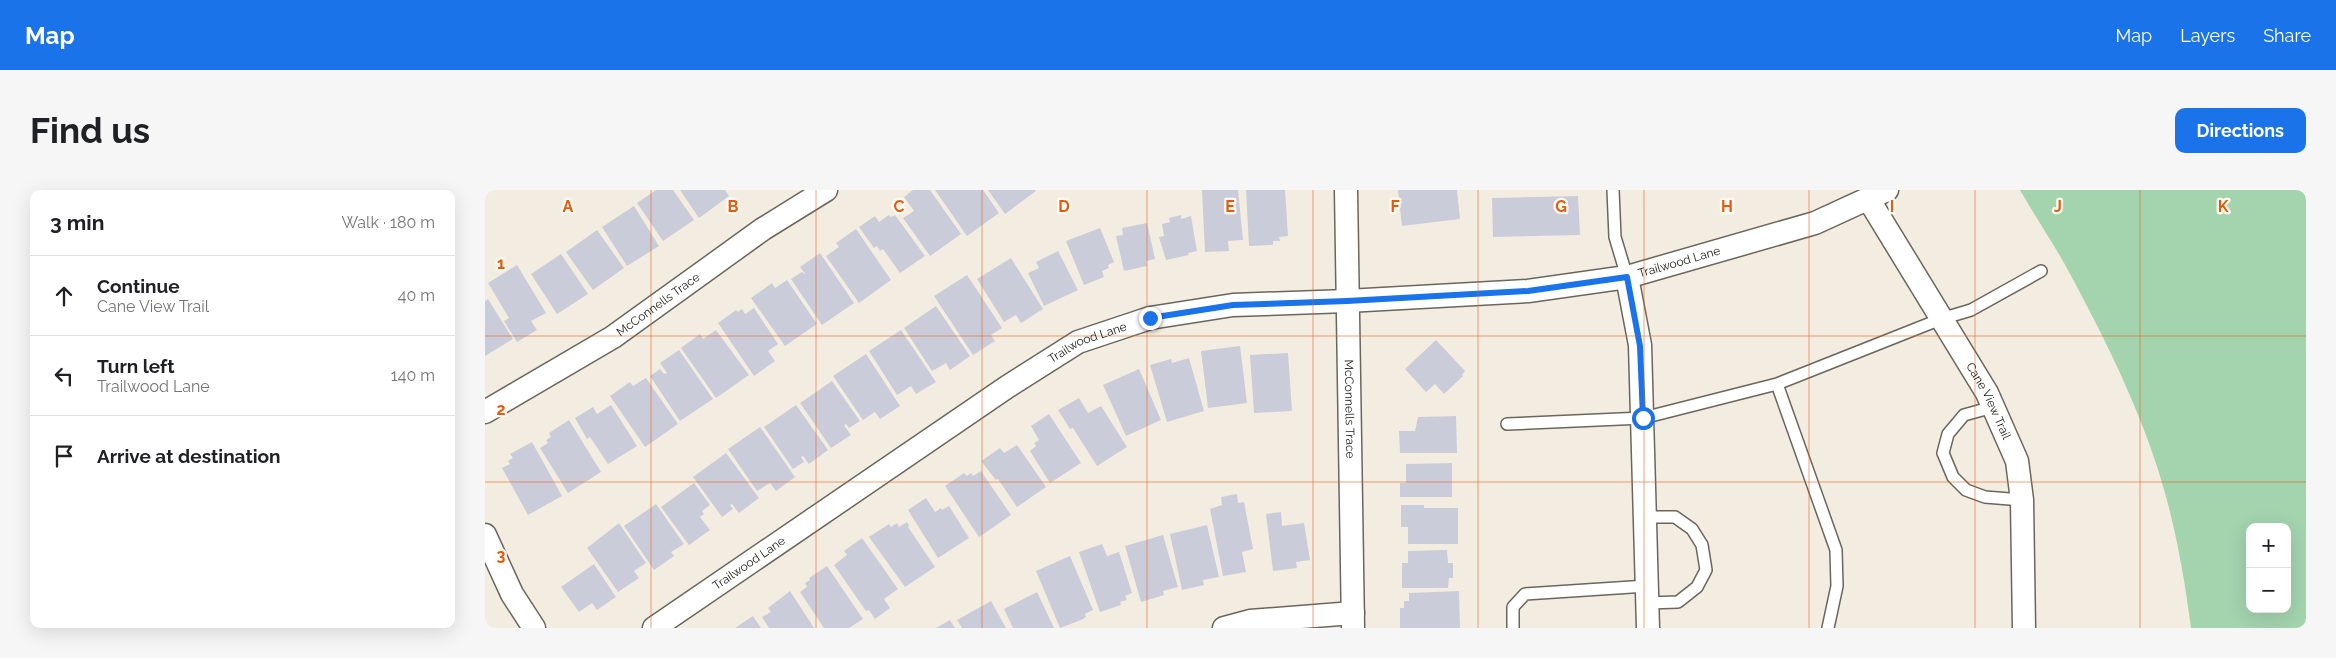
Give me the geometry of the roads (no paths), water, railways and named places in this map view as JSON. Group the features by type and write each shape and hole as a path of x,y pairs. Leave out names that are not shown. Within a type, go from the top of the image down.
{"street":[{"name":"McConnells Trace","path":"485,412 613,337 763,229 826,190"},
{"name":"McConnells Trace","path":"1346,190 1353,620"},
{"name":"Trailwood Lane","path":"654,628 1007,386 1078,342 1150,318 1224,307 1528,291 1627,277 1815,223 1878,195"},
{"name":"Cane View Trail","path":"1878,195 1941,319 1987,393 2017,461 2022,500 2024,628"},
{"path":"1627,277 1640,346 1647,628"},
{"path":"485,536 512,594 534,628"},
{"path":"1224,628 1250,621 1353,620"}],"lane":[{"path":"1613,190 1615,237 1627,277"},
{"path":"1507,424 1643,418 1777,384 1941,319 1971,310 2041,272"},
{"path":"1777,384 1836,550 1837,586 1828,628"},
{"path":"1993,407 1964,415 1948,434 1943,453 1953,476 1966,490 1985,497 2022,500"},
{"path":"1513,628 1513,606 1525,594 1647,594 1678,602 1697,587 1706,570 1702,545 1692,529 1675,517 1645,517"}]}
